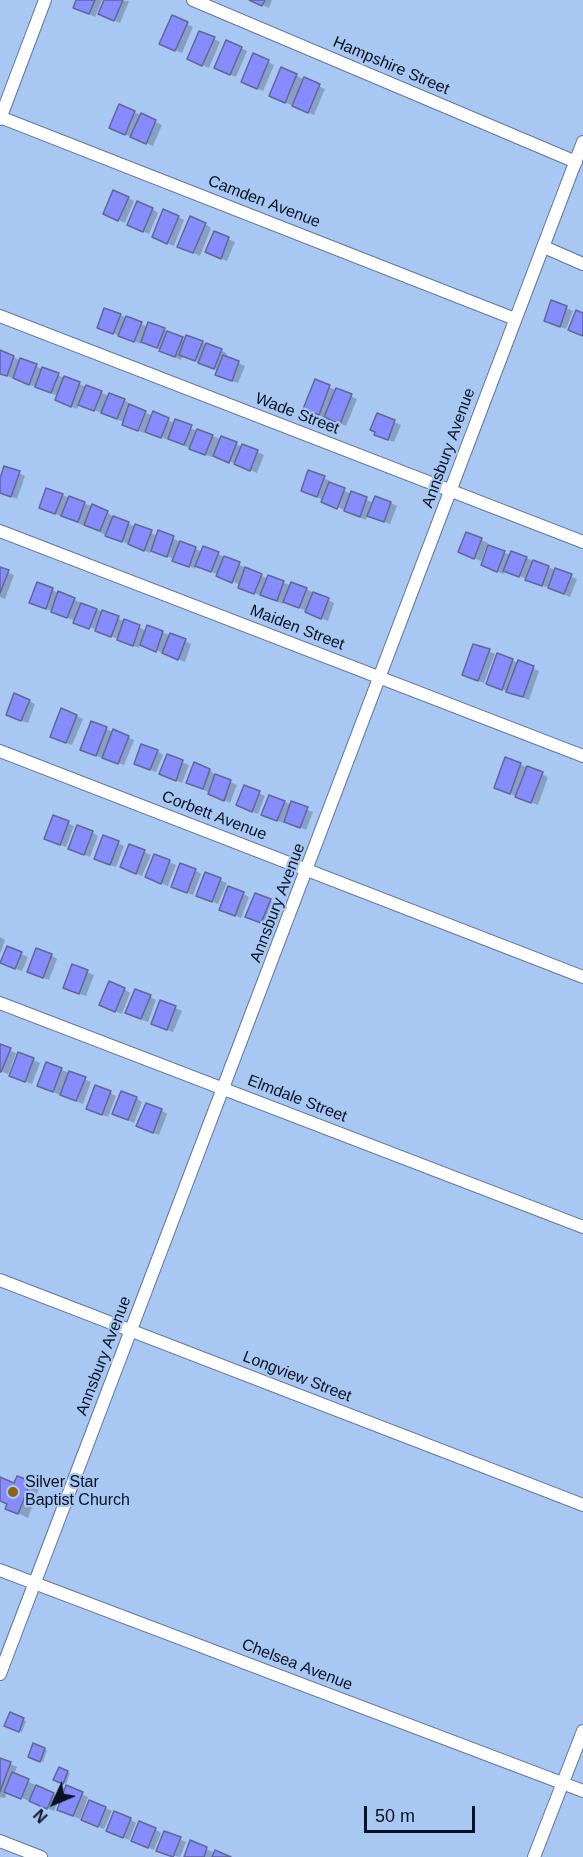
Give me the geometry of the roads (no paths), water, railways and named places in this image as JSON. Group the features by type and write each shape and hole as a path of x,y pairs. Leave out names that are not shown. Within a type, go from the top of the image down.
{"street":[{"path":"0,118 45,0"},
{"name":"Hampshire Street","path":"193,0 576,162"},
{"name":"Camden Avenue","path":"0,118 515,319"},
{"name":"Annsbury Avenue","path":"0,1674 308,870 583,142"},
{"path":"544,247 583,264"},
{"name":"Wade Street","path":"0,315 583,542"},
{"name":"Maiden Street","path":"0,531 583,756"},
{"name":"Corbett Avenue","path":"0,751 583,976"},
{"name":"Elmdale Street","path":"0,1003 583,1227"},
{"name":"Longview Street","path":"0,1280 583,1505"},
{"name":"Chelsea Avenue","path":"0,1570 583,1791"},
{"path":"534,1857 583,1731"},
{"path":"0,1841 41,1857"}],"place":[{"name":"Silver Star Baptist Church","path":"13,1492"}]}
